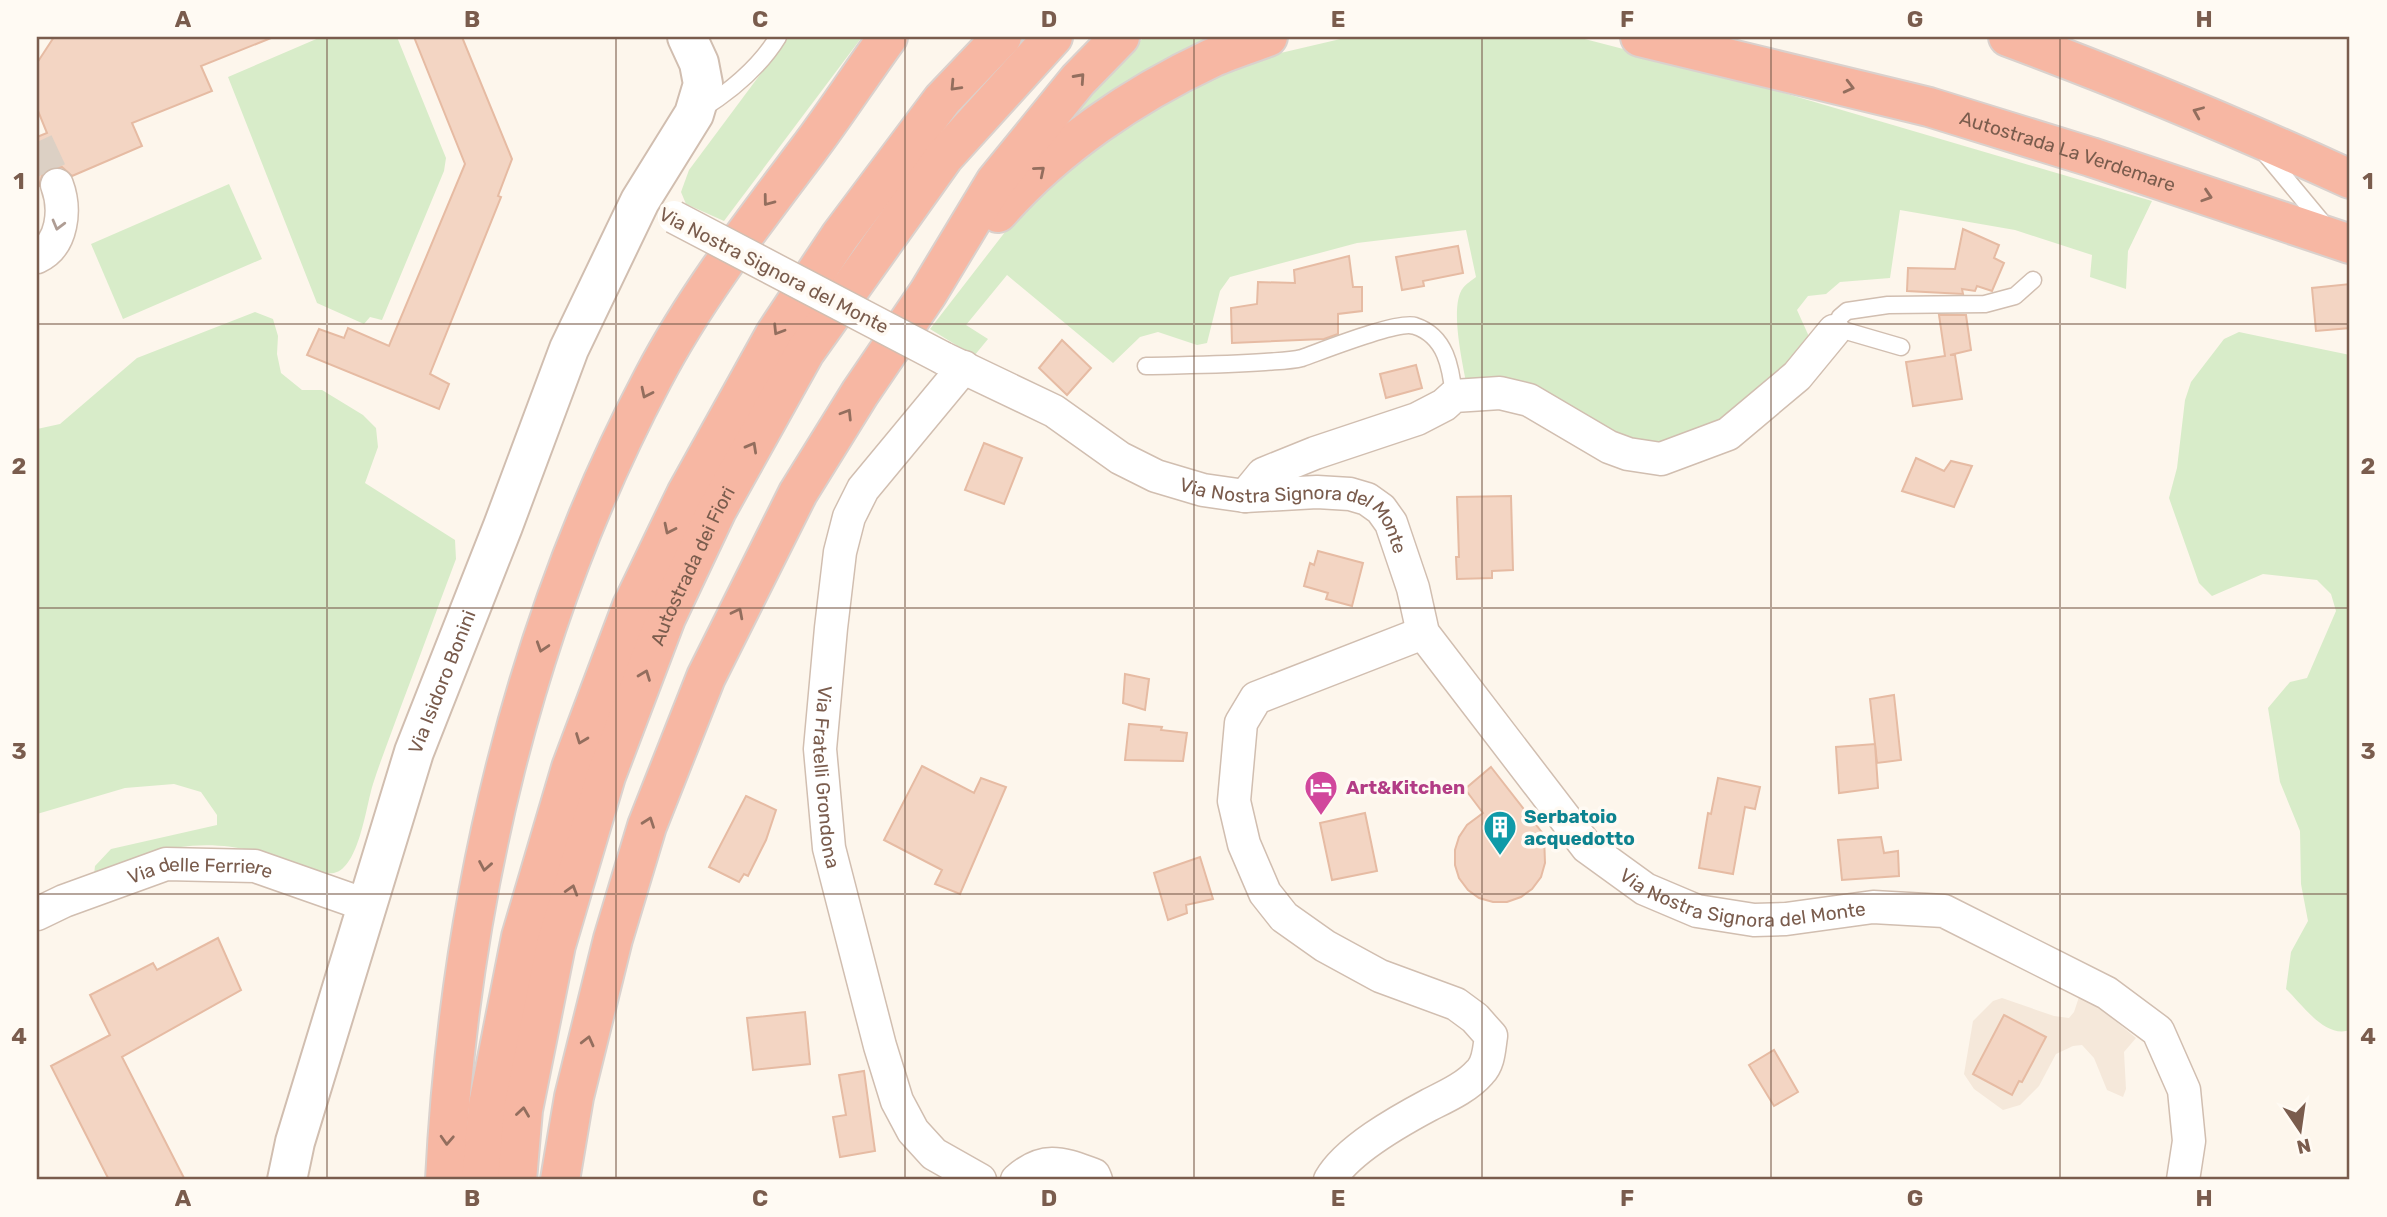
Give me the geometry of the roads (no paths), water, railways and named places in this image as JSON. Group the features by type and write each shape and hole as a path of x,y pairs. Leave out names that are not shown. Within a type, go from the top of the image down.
{"highway":[{"path":"445,1180 451,1083 472,933 491,831 508,750 563,582 611,463 654,377 702,294 888,37"},
{"path":"810,147 914,37"},
{"name":"Autostrada dei Fiori","path":"481,1180 488,1105 521,937 570,768 632,606 686,494 775,334 840,236 942,100 1002,37"},
{"name":"Autostrada dei Fiori","path":"517,1180 523,1110 556,945 606,776 666,618 717,510 805,352 944,158 1054,37"},
{"path":"560,1180 574,1097 613,939 648,826 706,677 798,493 860,393 928,293 995,182 1078,80 1120,37"},
{"path":"928,293 1020,188 1089,130 1151,89 1213,57 1268,37"},
{"path":"1640,37 1783,70"},
{"path":"1687,37 1783,70"},
{"path":"2009,38 2094,69 2248,133 2350,180"},
{"name":"Autostrada La Verdemare","path":"1783,70 1929,107 2091,157 2343,241"}],"street":[{"name":"Via Nostra Signora del Monte","path":"687,37 699,63 703,84 694,114 640,201 1054,411 1120,458 1156,476 1203,490 1245,496 1317,492 1350,494 1367,499 1381,509 1391,523 1413,588 1423,633 1587,847 1645,889 1698,911 1754,920 1786,919 1873,907 1944,911 2107,993 2158,1031 2184,1090 2189,1141 2183,1180"},
{"path":"37,257 48,252 60,226 63,201 57,185"},
{"name":"Via Isidoro Bonini","path":"287,1180 295,1142 414,752 569,349 640,201"},
{"path":"1245,496 1263,474 1315,453 1417,419 1444,405 1454,396 1500,393 1530,400 1609,447 1628,454 1661,459 1728,434 1797,376 1834,331"},
{"name":"Via Fratelli Grondona","path":"953,362 863,489 849,517 840,552 820,749 828,848 897,1101 913,1131 934,1154 980,1180"},
{"path":"1330,1180 1357,1149 1422,1108 1459,1089 1482,1072 1488,1059 1491,1036 1475,1018 1456,1004 1380,976 1325,946 1283,917 1265,893 1244,844 1234,801 1241,723 1256,698 1423,633"},
{"name":"Via delle Ferriere","path":"37,914 64,901 166,864 255,866 366,905"},
{"path":"1017,1180 1027,1172 1056,1162 1094,1175 1096,1180"}],"lane":[{"path":"694,114 727,93 755,68 778,37"},
{"path":"2248,133 2343,241"},
{"path":"1901,347 1846,331 1834,331 1840,317 1847,311 1888,305 1985,304 2015,296 2034,280"},
{"path":"1146,366 1229,365 1299,359 1357,337 1412,324 1433,334 1444,351 1454,396"}],"tunnel":[{"path":"37,142 57,185"}],"place":[{"name":"Art&Kitchen","path":"1321,817"},
{"name":"Serbatoio acquedotto","path":"1500,857"}]}
